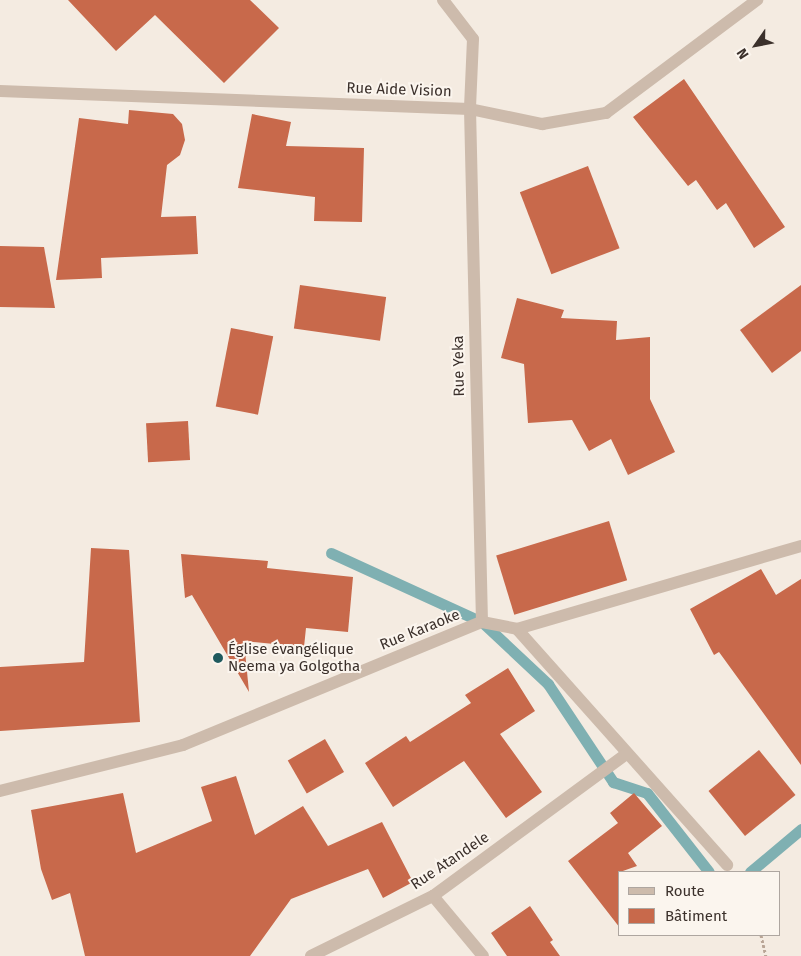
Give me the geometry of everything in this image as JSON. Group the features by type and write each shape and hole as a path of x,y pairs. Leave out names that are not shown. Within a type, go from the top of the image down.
{"street":[{"name":"Rue Yeka","path":"443,0 473,39 470,109 482,622"},
{"name":"Rue Aide Vision","path":"0,91 470,109 542,124 606,113 757,0"},
{"name":"Rue Karaoke","path":"0,791 183,744 482,622 517,629 801,546"},
{"path":"517,629 626,754 727,865"},
{"name":"Rue Atandele","path":"311,956 432,896 612,768 626,754"},
{"path":"432,896 484,956"}],"path":[{"path":"761,936 766,956"}],"building":[{"path":"68,0 250,0 279,28 224,83 155,15 116,51"},
{"path":"684,79 785,227 754,248 726,203 717,210 696,180 688,186 633,117"},
{"path":"129,110 173,114 182,124 185,140 180,155 167,165 161,217 196,216 198,254 101,258 102,278 56,280 79,118 128,124"},
{"path":"252,114 291,122 286,146 364,148 362,222 314,221 315,197 238,188"},
{"path":"588,166 620,248 551,274 520,192"},
{"path":"0,246 44,247 55,308 0,307"},
{"path":"300,285 386,297 380,341 294,329"},
{"path":"801,285 801,351 772,373 740,330"},
{"path":"517,298 564,310 561,318 617,321 616,340 650,337 650,399 675,452 628,475 611,439 589,451 572,420 528,423 524,364 501,358"},
{"path":"231,328 273,336 258,415 216,407"},
{"path":"188,421 190,460 148,462 146,423"},
{"path":"609,521 627,580 514,615 496,555"},
{"path":"91,548 129,550 140,722 0,731 0,667 84,662"},
{"path":"181,554 268,561 267,568 353,577 348,632 306,628 304,647 244,641 249,692 192,595 185,598"},
{"path":"761,569 776,595 801,579 801,765 719,652 714,655 690,609"},
{"path":"508,668 535,711 500,734 542,792 506,818 464,761 393,807 365,763 406,736 410,742 471,703 465,695"},
{"path":"325,739 344,772 307,793 288,760"},
{"path":"759,750 796,795 745,836 708,791"},
{"path":"236,776 255,835 303,806 328,846 382,822 413,882 383,898 368,869 291,899 250,956 85,956 70,893 52,900 41,869 31,810 123,793 136,853 212,821 201,787"},
{"path":"634,793 662,826 628,853 637,866 618,871 618,925 568,861 618,823 610,813"},
{"path":"530,906 553,940 550,942 560,956 507,956 491,933"}],"waterway":[{"path":"331,553 482,622 548,684 613,782 647,793 708,871"},
{"path":"751,871 801,829"}],"place":[{"name":"Église évangélique Neema ya Golgotha","path":"218,658"}]}
